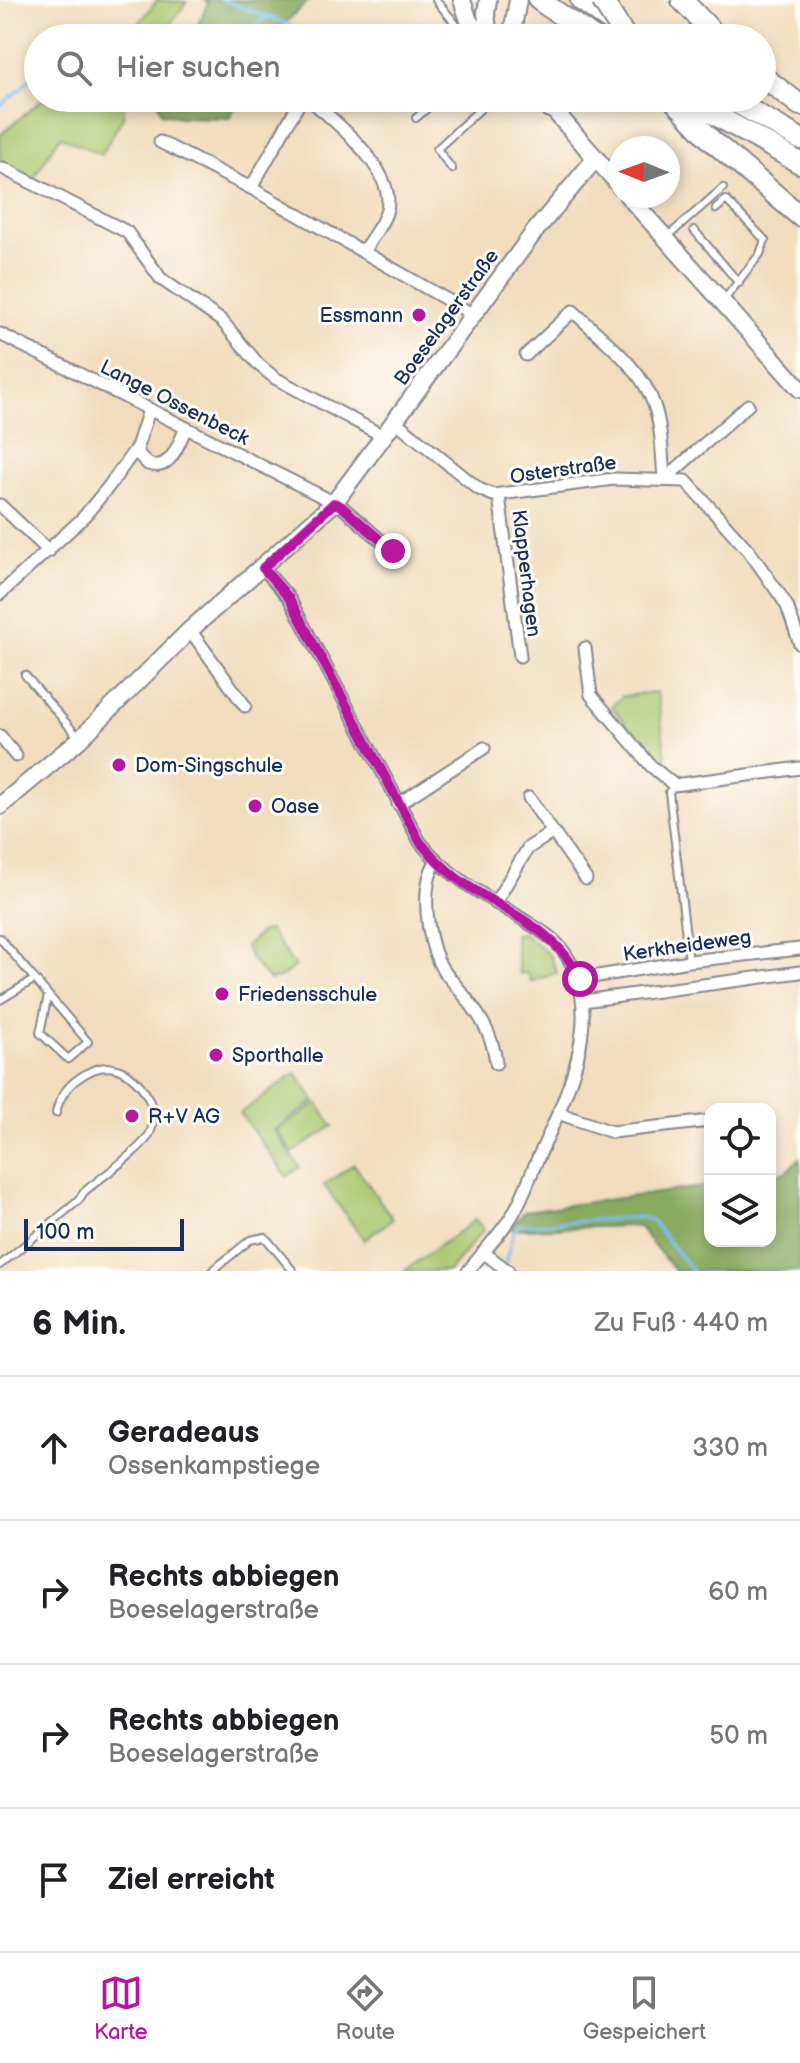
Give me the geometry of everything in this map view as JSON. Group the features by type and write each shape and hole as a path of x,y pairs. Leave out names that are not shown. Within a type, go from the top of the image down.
{"highway":[{"path":"539,0 573,24"},
{"path":"581,0 616,24"},
{"path":"602,0 617,24"},
{"path":"682,0 705,24"},
{"path":"776,87 800,105"},
{"path":"685,112 744,170 800,216"},
{"path":"711,112 800,163"},
{"path":"753,112 800,139"}],"street":[{"path":"462,0 471,24"},
{"path":"487,24 488,0"},
{"path":"514,24 518,0"},
{"path":"251,188 297,112"},
{"path":"323,112 334,120 383,178 388,195 386,213 363,252"},
{"path":"556,112 608,172"},
{"path":"160,142 251,188 472,314"},
{"name":"Boeselagerstraße","path":"0,806 80,739 190,630 334,503 535,231 596,158"},
{"path":"3,168 127,232 161,279 222,321 259,365 275,378 385,437"},
{"path":"639,208 800,389"},
{"path":"526,355 573,311 630,366 644,384 654,404 667,479"},
{"name":"Lange Ossenbeck","path":"0,334 334,503"},
{"path":"667,479 748,405"},
{"path":"0,594 82,519 137,447 149,410"},
{"name":"Osterstraße","path":"395,421 479,489 499,496 614,479 667,479"},
{"path":"137,447 139,455 148,464 161,465 172,457 186,428"},
{"path":"667,479 686,481 749,551 787,606 800,644"},
{"name":"Klapperhagen","path":"499,496 520,656"},
{"path":"334,503 393,551"},
{"path":"2,510 49,551"},
{"path":"263,568 289,598 420,842 436,862 462,882 560,946 580,979 583,1001 580,1056 511,1217 488,1256 468,1271"},
{"path":"787,606 800,605"},
{"path":"190,630 245,706"},
{"path":"585,648 591,695 651,766 674,785 800,768"},
{"path":"0,736 16,756"},
{"path":"398,804 484,748"},
{"path":"529,798 586,879"},
{"path":"495,903 528,848 553,832"},
{"path":"436,862 428,874 428,920 439,964 481,1017 495,1051 496,1063"},
{"name":"Kerkheideweg","path":"580,979 689,961 800,949"},
{"name":"Kerkheideweg","path":"583,1001 800,972"},
{"path":"558,1113 612,1132 704,1122"},
{"path":"488,1256 507,1270"}],"lane":[{"path":"436,0 456,24"},
{"path":"416,118 423,112"},
{"path":"452,169 437,149 477,112"},
{"path":"666,238 723,188"},
{"path":"716,209 726,200 765,240 760,254 721,302"},
{"path":"686,220 696,227 739,283"},
{"path":"25,675 80,739"},
{"path":"674,785 669,792 689,961"},
{"path":"0,938 88,1042 68,1059 40,1033 48,995"},
{"path":"0,1000 35,979"},
{"path":"0,1265 78,1201 84,1192 142,1142 149,1135 153,1112 149,1099 137,1082 121,1070 109,1067 93,1070 72,1083 58,1101 56,1113"},
{"path":"212,1271 250,1240 265,1237 293,1271"}],"green space":[{"path":"157,0 187,2 170,24 139,24"},
{"path":"204,0 310,0 284,24 198,24 208,3"},
{"path":"27,112 124,112 101,155 60,136 32,181 0,164 0,135"},
{"path":"232,112 229,118 179,117 162,113"},
{"path":"657,692 667,764 664,768 611,706 623,696"},
{"path":"269,930 295,966 280,978 269,980 252,961 245,947 261,932"},
{"path":"524,933 550,955 557,973 530,982 528,973 519,974 514,934"},
{"path":"296,1073 315,1101 274,1130 300,1167 287,1177 240,1113"},
{"path":"317,1103 333,1126 293,1153 277,1131"},
{"path":"800,1158 800,1271 675,1271 638,1226 510,1229 525,1211 704,1187 704,1247 776,1247 776,1174 786,1172"},
{"path":"354,1164 393,1219 364,1240 324,1185"},
{"path":"475,1220 484,1229 449,1271 404,1271"}],"waterway":[{"path":"223,0 288,24"},
{"path":"257,24 267,17"},
{"path":"0,106 24,86"},
{"path":"505,1264 513,1233 519,1225 643,1217 652,1221 692,1271"}],"place":[{"name":"Essmann","path":"419,315"},
{"name":"Dom-Singschule","path":"119,765"},
{"name":"Oase","path":"255,806"},
{"name":"Friedensschule","path":"222,994"},
{"name":"Sporthalle","path":"216,1055"},
{"name":"R+V AG","path":"132,1116"}],"route":[{"path":"393,551 334,503 263,568 289,598 420,842 436,862 462,882 560,946 580,979"}]}
